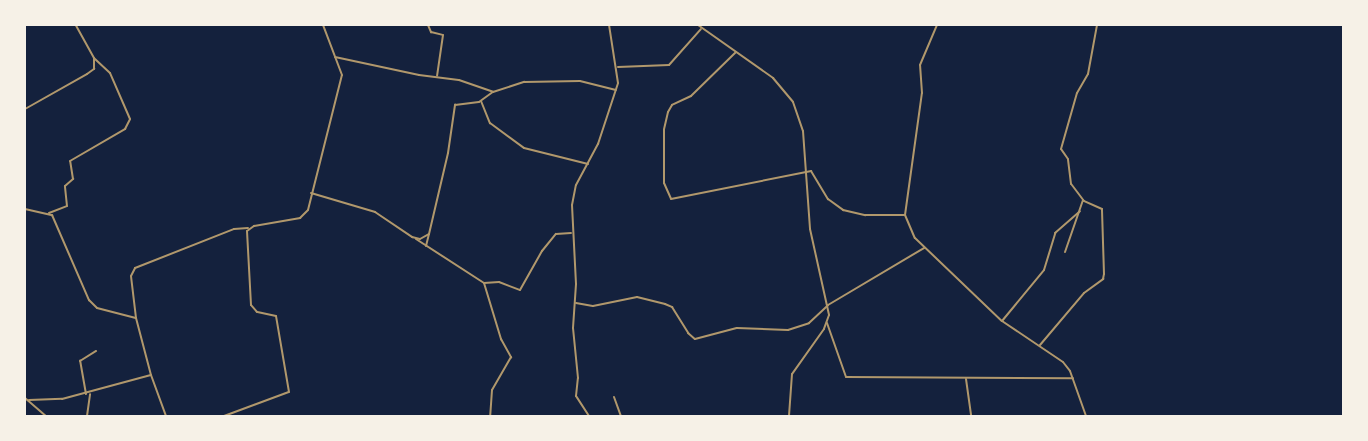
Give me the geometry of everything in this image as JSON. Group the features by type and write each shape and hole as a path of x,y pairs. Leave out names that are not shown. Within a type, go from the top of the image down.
{"street":[{"path":"25,209 49,213 67,206 65,186 73,179 70,161 128,126 130,119 110,73 94,58 76,25"},
{"path":"166,416 151,375 136,318 131,276 135,268 234,230 306,215 342,82 342,71 322,25"},
{"path":"428,25 430,32 443,35 437,76"},
{"path":"589,416 576,396 576,303 571,233 575,192 598,144 607,108 616,90 618,67 609,25"},
{"path":"698,25 773,78 793,102 803,131 808,171 810,229 828,305 826,323 846,377 1073,378"},
{"path":"937,25 920,64 922,93 905,215 915,238 924,248 1002,321 1064,362 1073,378 1086,416"},
{"path":"1040,345 1077,300 1104,274 1102,209 1083,200 1071,184 1068,159 1062,149 1077,93 1088,74 1097,25"},
{"path":"618,67 669,65 702,29"},
{"path":"736,52 691,96 669,108 664,130 664,183 671,199 679,200 720,187 808,171 815,173 828,199 843,210 865,215 905,215"},
{"path":"335,57 472,83 493,92"},
{"path":"25,108 94,69 94,58"},
{"path":"426,246 448,154 454,106 480,101 493,92 514,84 558,80 586,82 616,90"},
{"path":"480,101 490,122 524,148 588,164"},
{"path":"311,193 375,212 484,283 499,282 520,290 552,238 559,232 571,233"},
{"path":"1065,252 1068,237 1083,200"},
{"path":"1002,321 1044,270 1055,233 1080,211"},
{"path":"49,213 89,300 97,308 136,318"},
{"path":"224,416 289,392 276,316 271,312 257,312 250,305 248,228"},
{"path":"416,239 429,234"},
{"path":"576,303 592,306 637,297 665,304 672,307 688,333 696,339 737,328 772,331 800,327 828,305 924,248"},
{"path":"484,283 501,339 511,357 492,390 490,416"},
{"path":"788,416 792,374 826,323"},
{"path":"86,394 80,361 96,351"},
{"path":"25,398 30,400 62,400 151,375"},
{"path":"966,379 971,416"},
{"path":"87,416 90,393"},
{"path":"614,397 621,416"},
{"path":"30,400 46,416"}]}
